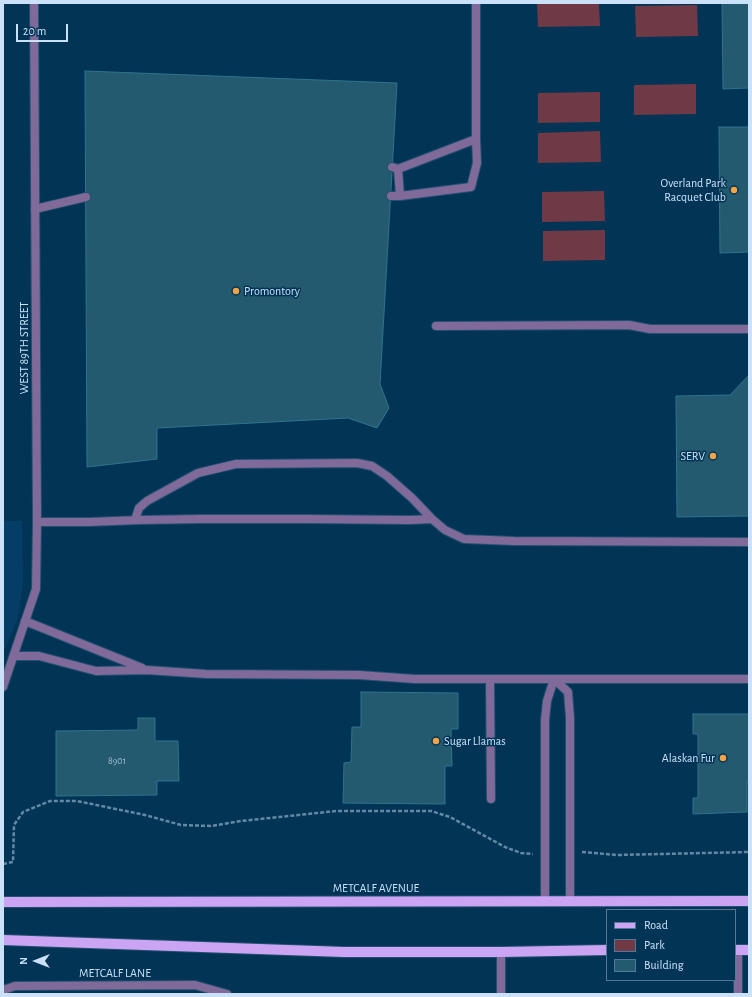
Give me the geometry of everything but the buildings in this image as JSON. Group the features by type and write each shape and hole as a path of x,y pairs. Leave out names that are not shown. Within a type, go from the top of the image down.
{"main road":[{"name":"METCALF AVENUE","path":"3,902 749,901"},
{"path":"3,940 344,952 606,950"}],"street":[{"name":"WEST 89TH STREET","path":"3,687 36,589 37,522 34,3"},
{"path":"391,196 471,187 477,163 476,3"},
{"path":"400,196 395,168 476,139"},
{"path":"35,209 86,197"},
{"path":"436,326 629,325 650,329 749,329"},
{"path":"135,520 139,508 147,500 198,473 236,464 357,463 372,466 388,476 445,530 464,539 514,541 749,542"},
{"path":"37,522 135,520 432,519"},
{"path":"25,621 147,670"},
{"path":"14,656 39,656 96,671 147,670 206,674 359,675 415,679 749,679"},
{"path":"490,679 491,799"},
{"path":"554,679 568,692 570,718 570,901"},
{"path":"545,901 545,720 547,701 554,679"},
{"path":"738,994 741,950"},
{"path":"501,952 501,994"},
{"name":"METCALF LANE","path":"3,990 15,986 195,985 227,994"}],"path":[{"path":"3,864 13,862 14,825 23,812 50,801 77,801 145,815 181,825 211,826 241,821 336,812 431,811 450,817 505,847 521,853 545,854"},
{"path":"570,852 617,855 749,852"}],"shaded area":[{"path":"3,521 22,521 23,581 18,618 3,653"}],"green space":[{"path":"537,3 599,3 600,26 538,27"},
{"path":"697,5 698,36 636,37 635,6"},
{"path":"696,84 696,114 634,115 634,85"},
{"path":"600,92 600,122 538,123 538,93"},
{"path":"600,131 601,162 538,163 538,133"},
{"path":"604,191 605,221 542,222 542,192"},
{"path":"605,230 605,260 543,261 543,231"}],"place":[{"name":"Overland Park Racquet Club","path":"734,190"},
{"name":"Promontory","path":"236,291"},
{"name":"SERV","path":"713,456"},
{"name":"Sugar Llamas","path":"436,741"},
{"name":"Alaskan Fur","path":"723,758"}]}
